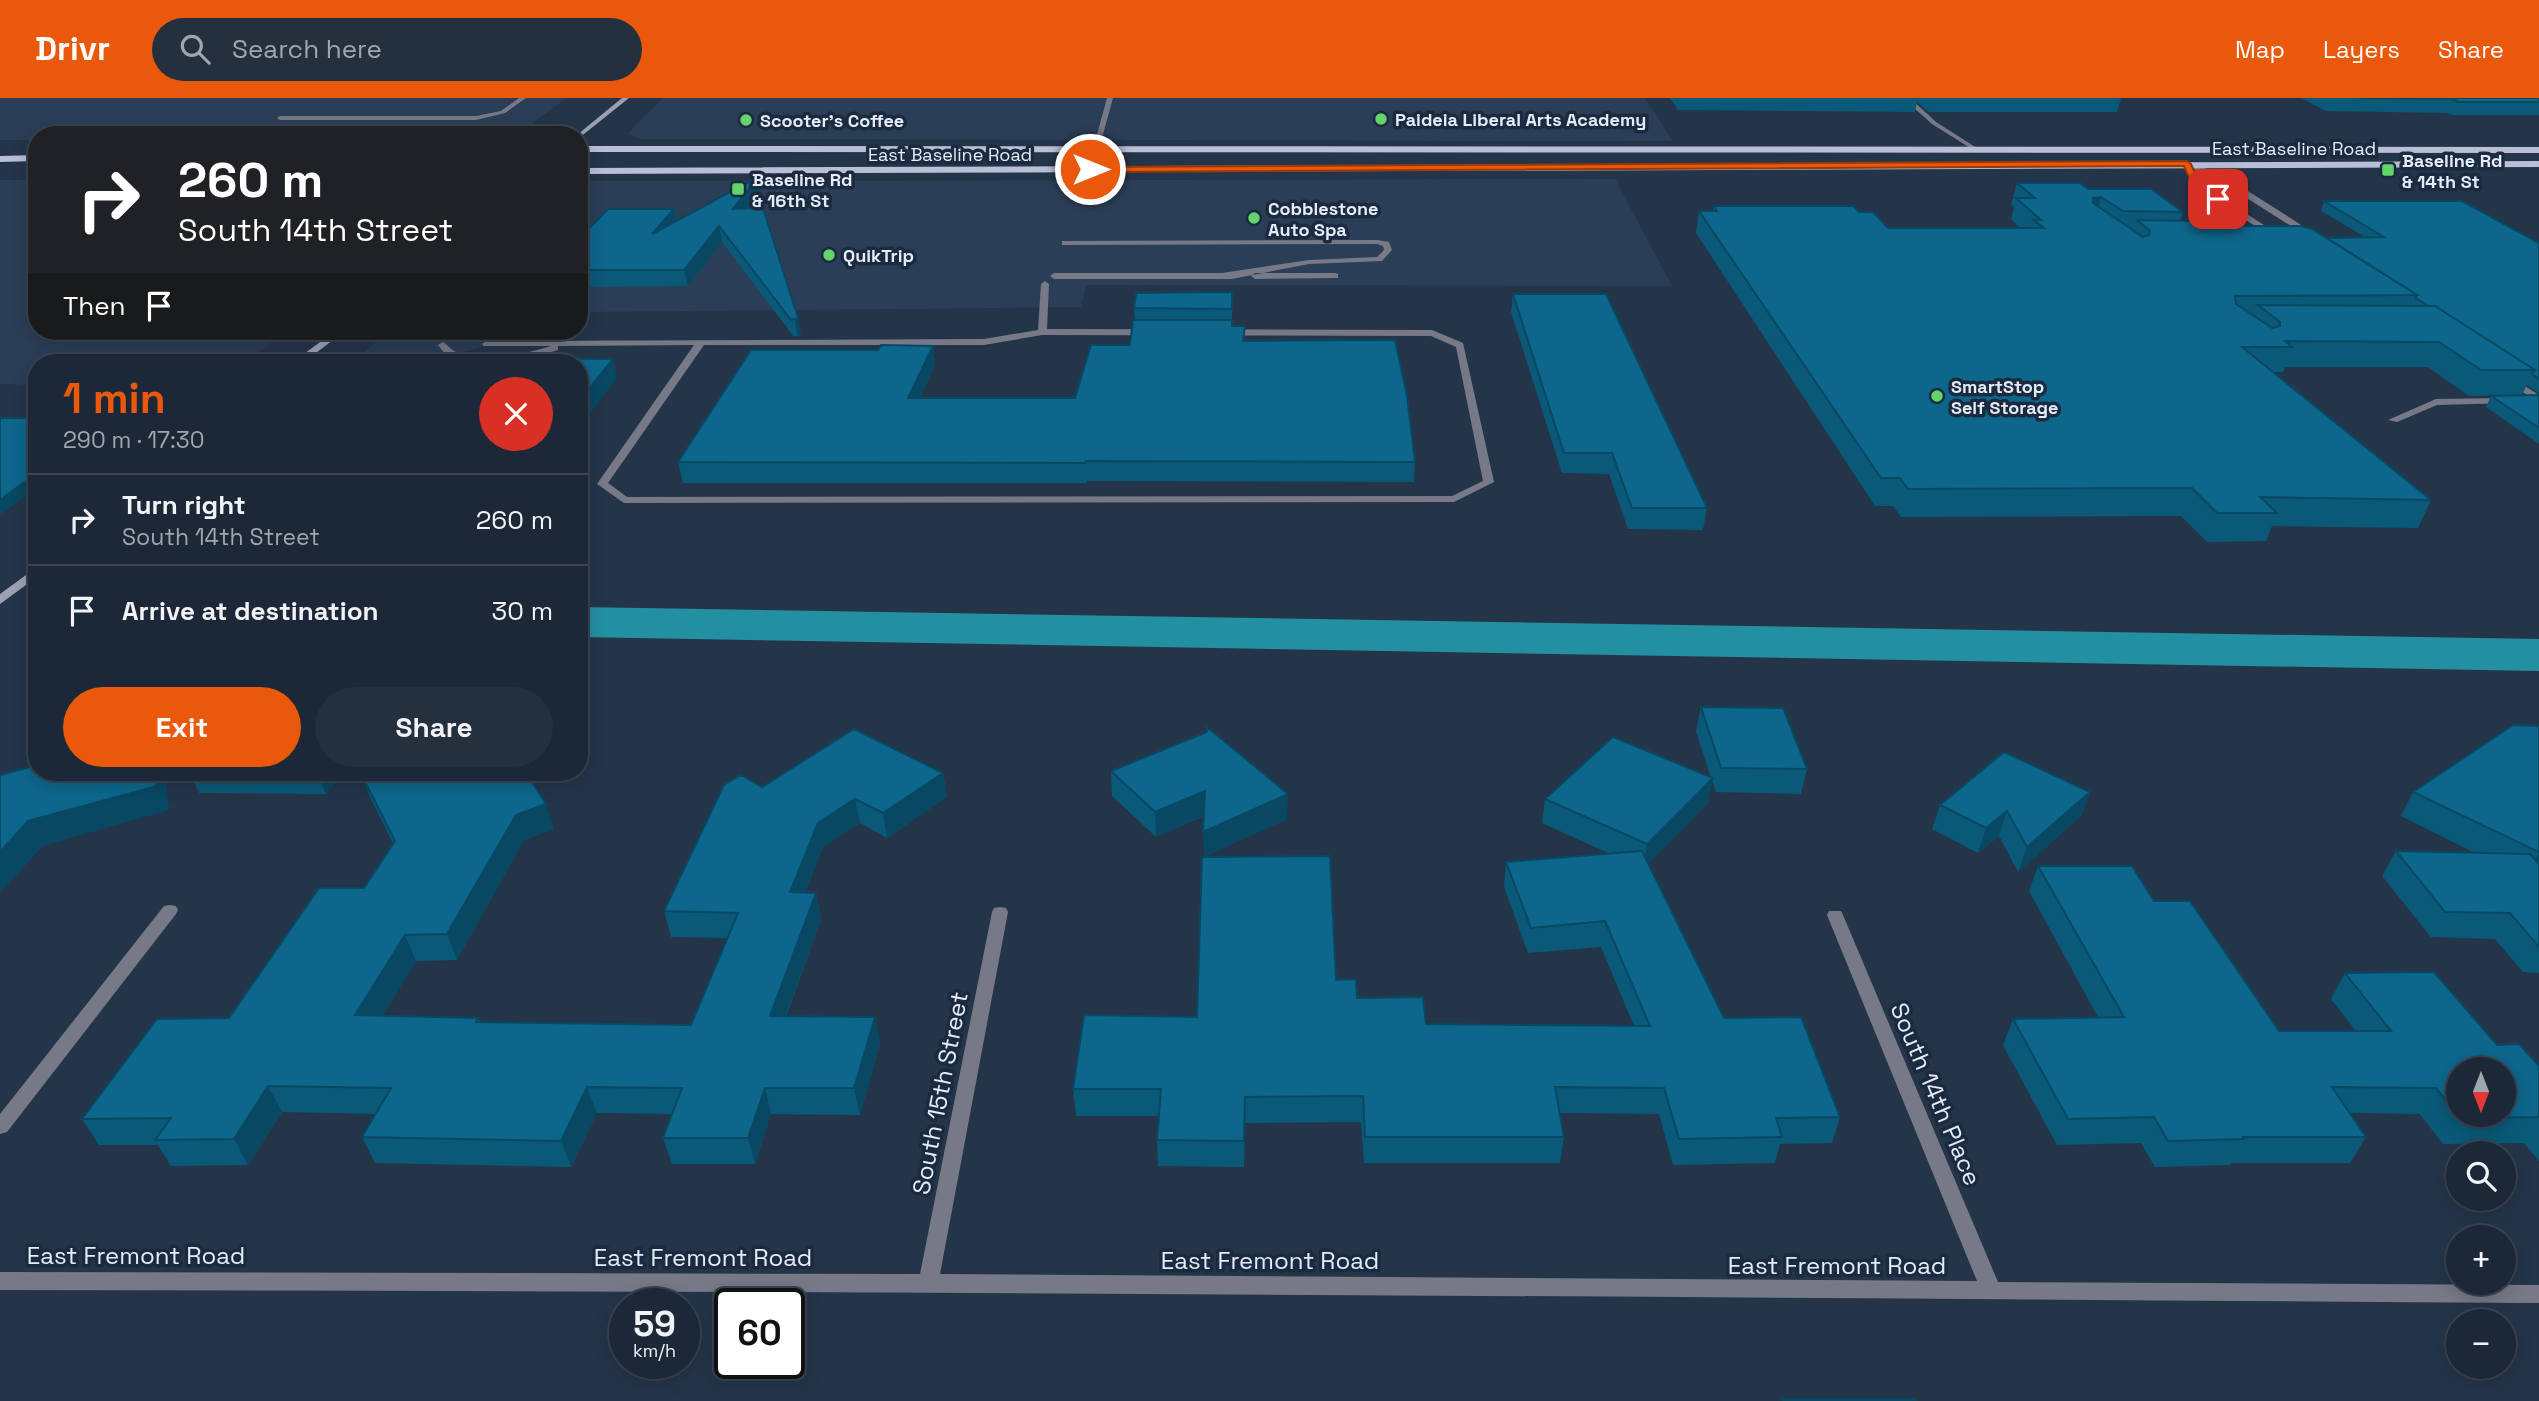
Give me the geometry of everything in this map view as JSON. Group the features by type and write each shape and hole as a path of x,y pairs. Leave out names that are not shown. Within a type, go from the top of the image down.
{"main road":[{"path":"588,129 626,98"},
{"path":"0,149 28,149"},
{"name":"East Baseline Road","path":"588,149 2539,150"},
{"path":"1090,169 1096,149"},
{"path":"2165,150 2187,164"},
{"path":"0,159 28,158"},
{"name":"East Baseline Road","path":"588,171 2539,164"},
{"path":"310,354 328,340"},
{"path":"1,599 28,578"}],"street":[{"path":"280,118 476,118 503,112 523,98"},
{"path":"1096,149 1110,98"},
{"path":"1906,98 1934,122 1977,150"},
{"path":"2187,164 2226,181 2306,232 2308,247 2300,244"},
{"path":"2187,164 2195,183 2282,239 2265,239"},
{"path":"2240,213 2276,213"},
{"path":"1065,243 1377,242 1386,244 1388,250 1379,259 1310,262 1222,276"},
{"path":"1055,276 1335,276"},
{"path":"1042,332 1045,284"},
{"path":"488,344 701,342 984,342 1042,332 1432,333 1460,345 1489,482 1454,499 624,500 602,484 701,342"},
{"path":"533,354 569,343"},
{"path":"443,345 453,354"},
{"path":"2504,376 2539,400"},
{"path":"2526,401 2539,400"},
{"path":"2393,420 2436,402 2513,401"},
{"path":"0,1127 170,910"},
{"name":"South 15th Street","path":"928,1283 1000,912"},
{"name":"South 14th Place","path":"1835,915 1992,1292"},
{"name":"East Fremont Road","path":"0,1282 928,1283 2539,1294"}],"shaded area":[{"path":"0,98 566,98 529,126 28,126 28,140 0,140"},
{"path":"663,98 1645,98 1673,141 641,139 629,134"},
{"path":"1615,179 1672,286 1086,285 1081,307 588,312 588,182"},
{"path":"0,180 28,180 28,340 275,340 257,354 28,354 28,385 0,384"},
{"path":"378,340 509,340 456,354 362,354"}],"building":[{"path":"2359,98 2539,98 2539,102 2458,102 2453,99"},
{"path":"758,177 733,209 763,208 798,318 791,320 719,226 684,270 588,270 588,230 608,209 674,209 652,234"},
{"path":"2017,183 2080,183 2088,189 2151,189 2183,212 2123,211 2101,197 2093,198 2093,203 2143,237 2149,235 2150,231 2137,220 2195,221 2203,226 2302,226 2312,229 2417,295 2235,296 2236,304 2272,328 2280,326 2280,322 2258,305 2435,306 2535,370 2481,370 2439,342 2285,341 2292,347 2242,347 2431,500 2260,497 2277,513 2217,513 2192,488 1908,489 1900,478 1881,478 1699,211 1717,211 1714,206 1853,206 1859,212 1873,212 1888,228 2044,228 2034,220 2041,220 2016,198 2035,198"},
{"path":"2324,201 2462,201 2539,243 2539,379 2532,374 2535,370 2435,306 2428,306 2416,298 2417,295 2327,238 2384,237"},
{"path":"1232,292 1232,309 1134,308 1136,293"},
{"path":"1513,294 1606,294 1707,508 1632,508 1612,453 1564,453"},
{"path":"1133,320 1232,320 1232,326 1245,326 1243,341 1395,340 1407,396 1415,462 678,462 751,350 878,350 881,345 933,346 908,398 1075,398 1091,345 1130,345"},
{"path":"588,359 613,359 588,390"},
{"path":"2539,395 2539,428 2491,396"},
{"path":"0,418 28,418 28,480 0,500"},
{"path":"1701,707 1783,708 1807,769 1721,768"},
{"path":"2513,725 2539,726 2539,852 2413,792"},
{"path":"1207,727 1288,794 1203,832 1205,791 1155,812 1111,771 1207,732"},
{"path":"854,729 943,773 883,813 855,799 818,823 790,892 816,893 770,1016 875,1017 854,1088 765,1088 748,1138 663,1138 682,1088 587,1087 561,1141 362,1137 391,1088 268,1086 234,1139 155,1140 171,1118 82,1119 157,1019 229,1018 319,888 364,888 395,841 365,781 532,781 546,804 516,815 447,934 405,935 355,1015 478,1018 476,1022 691,1025 738,913 664,911 724,785 741,775 762,787"},
{"path":"1613,737 1713,778 1647,844 1545,799"},
{"path":"2004,752 2090,792 2027,847 2007,811 1986,828 1940,805"},
{"path":"28,767 28,781 156,781 157,786 28,821 0,852 0,775"},
{"path":"1642,851 1724,1018 1801,1017 1840,1117 1776,1118 1782,1137 1679,1139 1664,1088 1555,1087 1564,1137 1365,1137 1363,1096 1245,1097 1244,1141 1157,1140 1161,1089 1073,1089 1084,1015 1197,1017 1202,857 1330,856 1336,980 1356,979 1357,998 1423,997 1426,1024 1650,1026 1605,921 1531,928 1506,862"},
{"path":"2396,851 2530,854 2539,864 2539,947 2510,913 2445,912"},
{"path":"2038,866 2132,866 2154,901 2190,901 2279,1031 2391,1031 2345,973 2434,972 2497,1045 2519,1044 2539,1066 2539,1117 2516,1117 2516,1057 2446,1057 2446,1100 2436,1088 2332,1087 2366,1137 2243,1137 2244,1139 2168,1141 2154,1117 2068,1119 2013,1019 2124,1017"},
{"path":"1915,1399 1916,1401 1783,1401"}],"waterway":[{"path":"588,622 2539,655"}],"place":[{"name":"Paideia Liberal Arts Academy","path":"1381,119"},
{"name":"Scooter's Coffee","path":"746,120"},
{"name":"Baseline Rd & 14th St","path":"2388,170"},
{"name":"Baseline Rd & 16th St","path":"738,189"},
{"name":"Cobblestone Auto Spa","path":"1254,218"},
{"name":"QuikTrip","path":"829,255"},
{"name":"SmartStop Self Storage","path":"1937,396"}],"route":[{"path":"1090,169 2187,164 2195,183 2218,199"}]}
